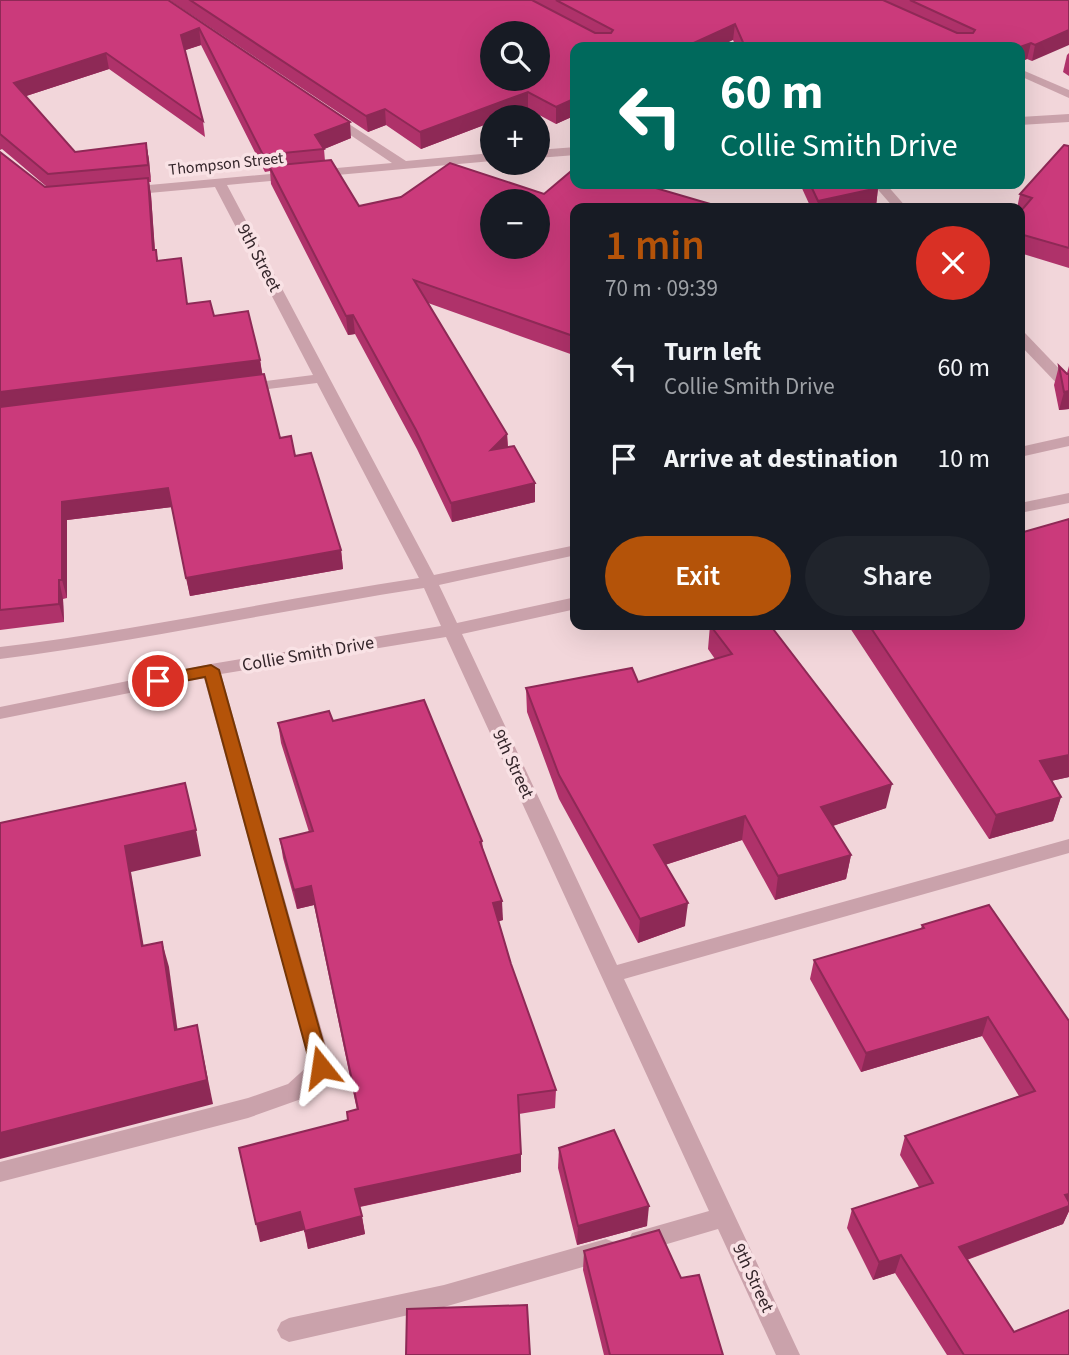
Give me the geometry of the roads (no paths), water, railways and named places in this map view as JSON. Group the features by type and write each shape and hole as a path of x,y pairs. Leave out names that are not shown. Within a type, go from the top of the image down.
{"street":[{"path":"1025,74 1069,94"},
{"path":"324,112 402,164"},
{"path":"1025,121 1069,118"},
{"path":"550,153 570,151"},
{"name":"Thompson Street","path":"114,192 480,158"},
{"name":"9th Street","path":"219,183 429,582 788,1355"},
{"path":"884,189 896,203"},
{"path":"1025,341 1069,388"},
{"path":"228,390 322,378"},
{"path":"1025,451 1069,442"},
{"path":"1025,507 1069,498"},
{"path":"0,653 89,642 325,598 429,582 570,551"},
{"name":"Collie Smith Drive","path":"0,713 211,670 451,630 570,604"},
{"path":"0,1172 247,1108 296,1091 321,1067 211,670"},
{"path":"610,975 1069,846"},
{"path":"289,1330 444,1296 724,1217"}]}
